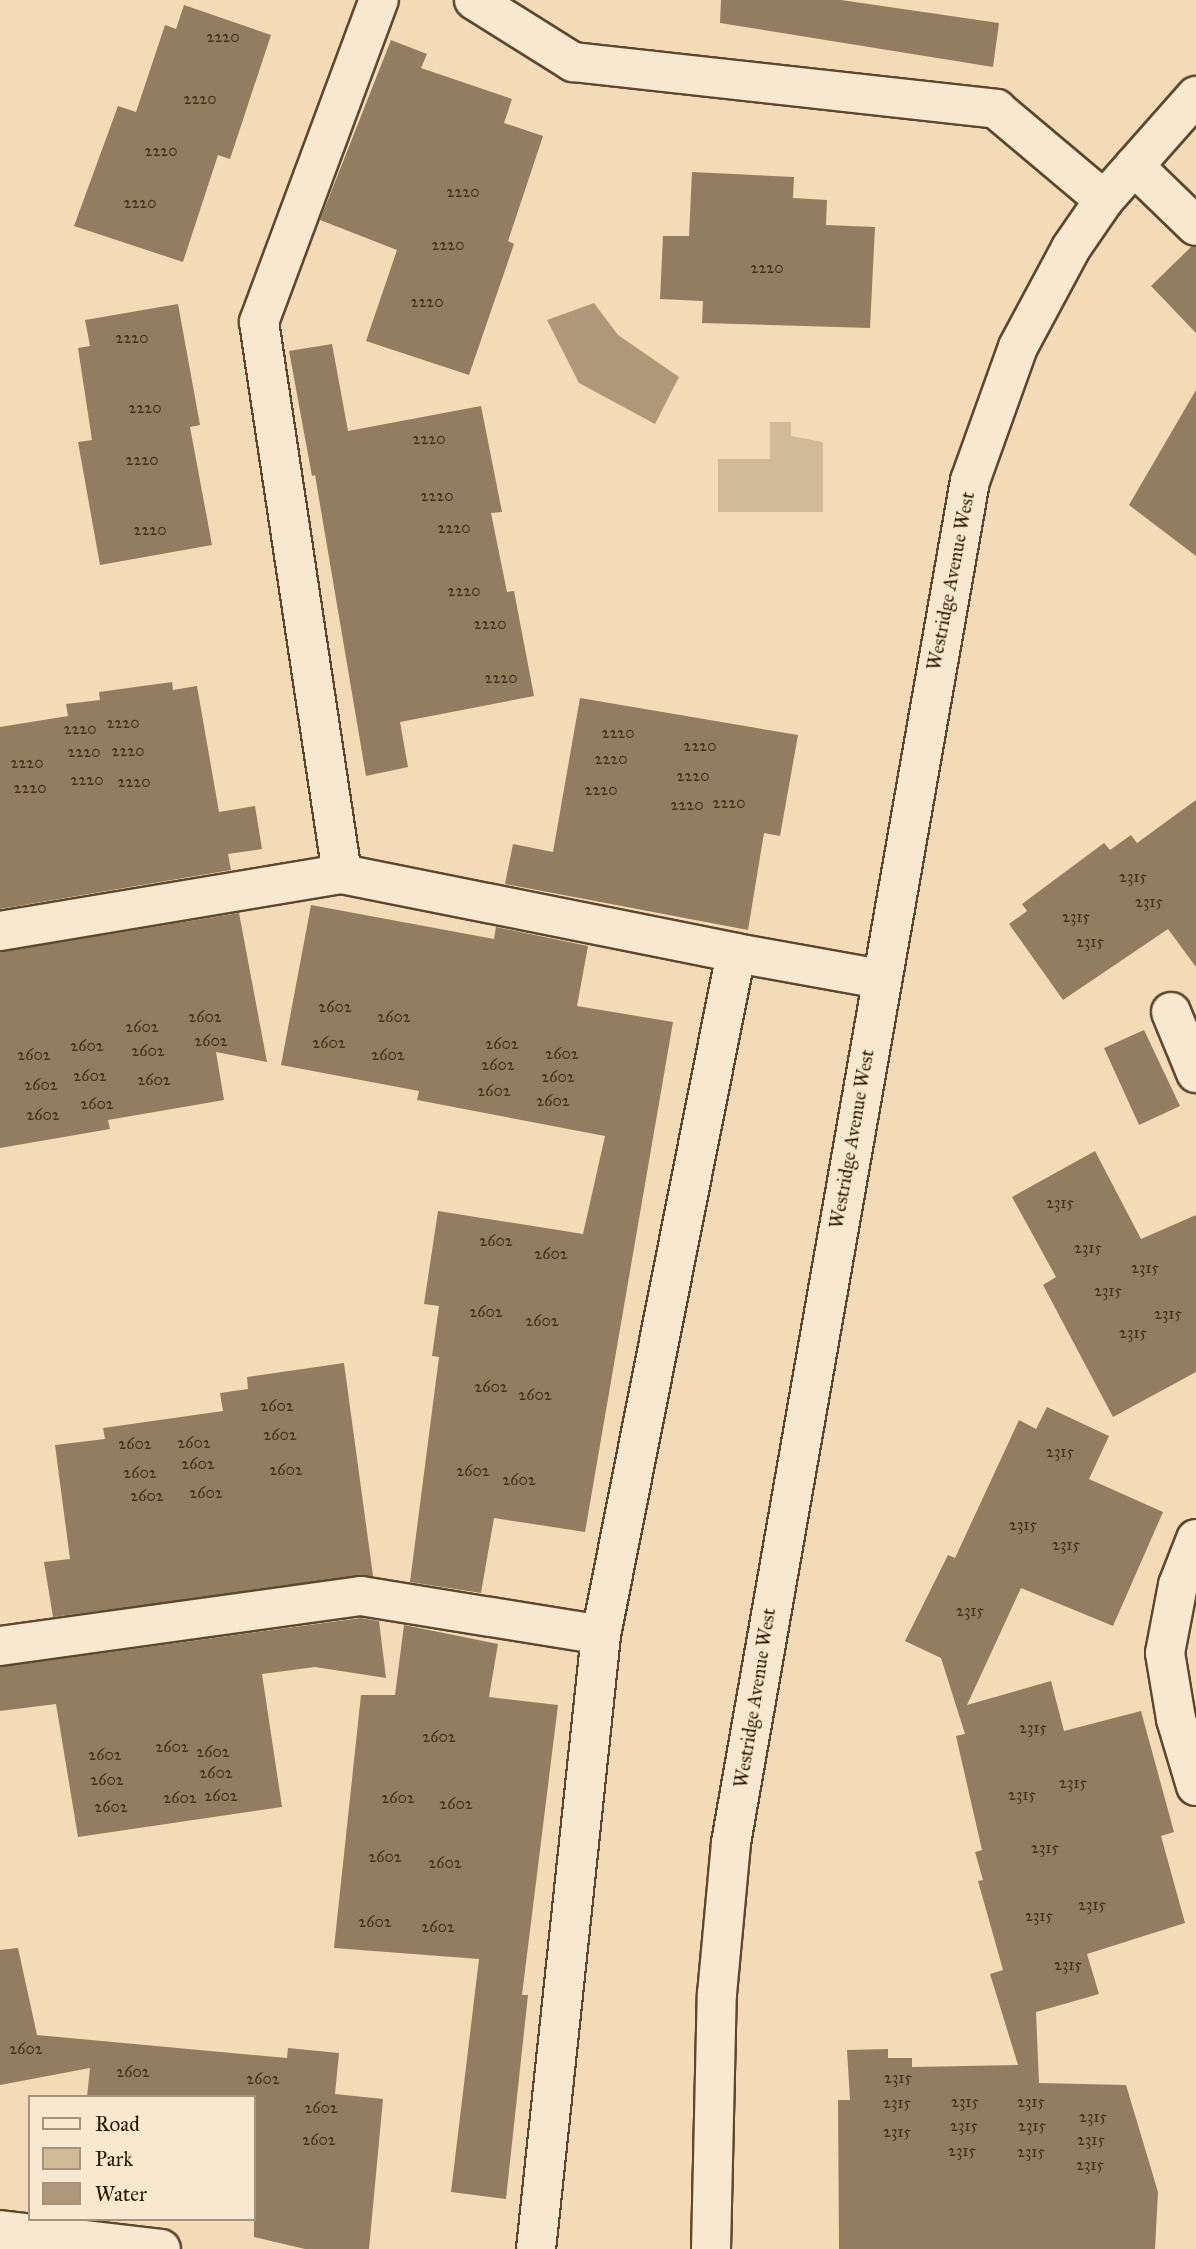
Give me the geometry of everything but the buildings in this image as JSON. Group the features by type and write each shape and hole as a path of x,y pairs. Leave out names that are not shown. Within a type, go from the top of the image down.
{"street":[{"path":"342,874 259,322 379,0"},
{"path":"474,0 573,62 996,109 1104,200"},
{"name":"Westridge Avenue West","path":"711,2249 717,1994 731,1843 880,979 970,481 1018,347 1072,248 1104,200 1196,96"},
{"path":"1134,166 1196,226"},
{"path":"0,931 342,874 880,979"},
{"path":"536,2249 601,1635 736,953"},
{"path":"1171,1012 1196,1073"},
{"path":"1196,1539 1178,1585 1165,1653 1176,1719 1196,1786"},
{"path":"0,1646 361,1597 601,1635"},
{"path":"0,2230 161,2249"}],"green space":[{"path":"770,422 791,422 791,436 823,442 823,512 718,512 718,459 770,459"}],"water":[{"path":"594,303 618,335 679,377 655,424 579,383 547,320"}]}
